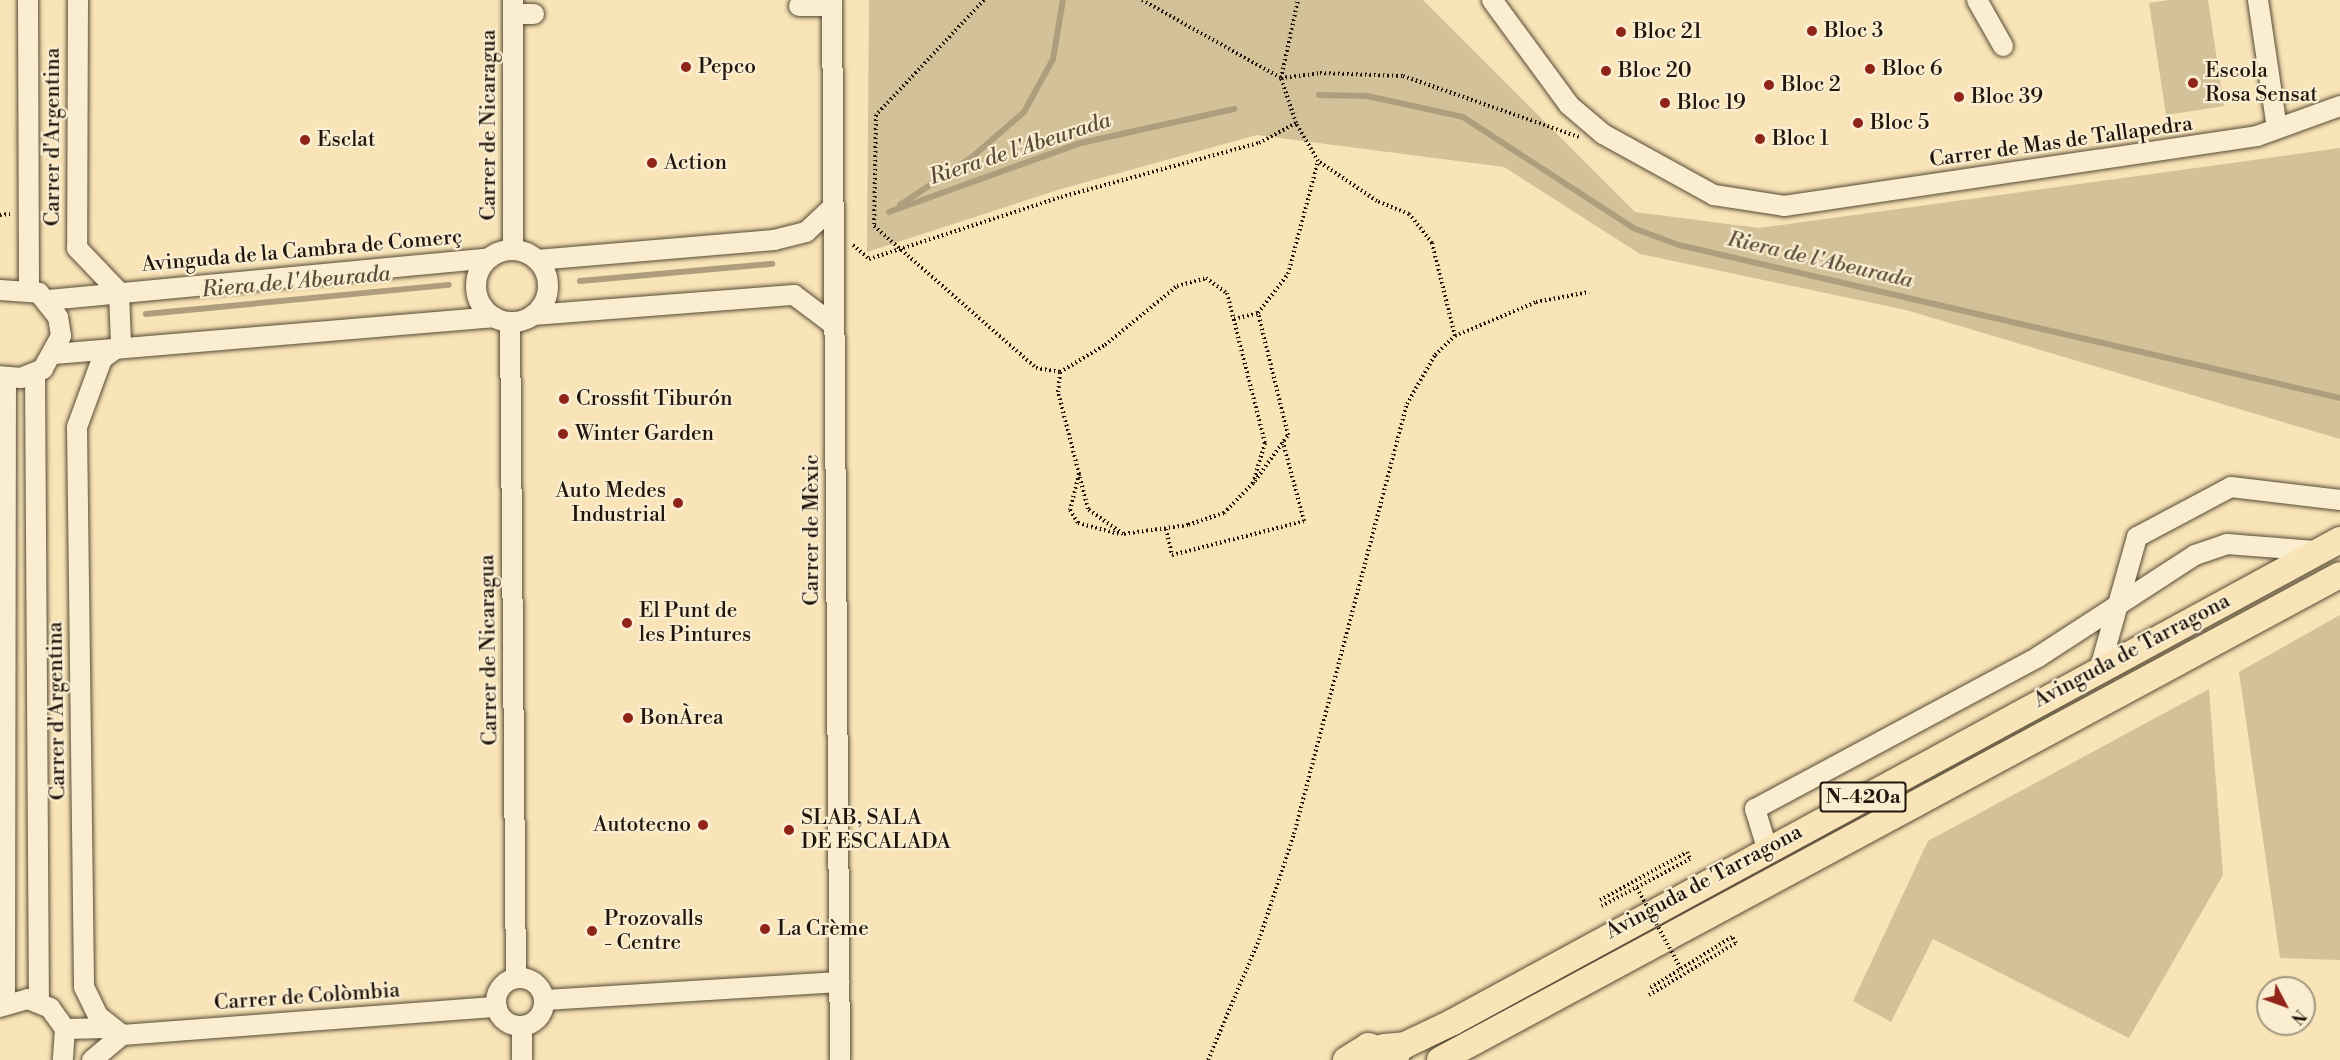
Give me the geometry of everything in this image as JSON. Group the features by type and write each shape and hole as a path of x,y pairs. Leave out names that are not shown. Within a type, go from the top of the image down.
{"main road":[{"name":"Avinguda de Tarragona","path":"1393,1054 1405,1045 1453,1022 1767,848 2330,545"},
{"name":"Avinguda de Tarragona","path":"1440,1060 2340,575"},
{"name":"N-420a","path":"1346,1060 1363,1047 1393,1054"}],"street":[{"name":"Carrer d'Argentina","path":"28,0 28,288"},
{"name":"Carrer d'Argentina","path":"78,0 77,248 119,292"},
{"name":"Carrer de Mas de Tallapedra","path":"1492,0 1569,105 1603,134 1714,195 1784,206 2174,150 2277,129 2340,106"},
{"path":"1977,0 2003,46"},
{"path":"2258,0 2277,129"},
{"path":"799,6 832,3"},
{"name":"Carrer de Mèxic","path":"832,3 840,1060"},
{"path":"513,7 534,14"},
{"name":"Carrer de Nicaragua","path":"513,7 513,250"},
{"path":"502,320 483,307 476,287 489,258 513,250 537,260 774,240 806,232 834,206"},
{"name":"Avinguda de la Cambra de Comerç","path":"48,300 489,258"},
{"path":"533,315 547,296 548,283 537,260"},
{"path":"0,290 28,288 48,300 58,317 55,354"},
{"name":"Avinguda de la Cambra de Comerç","path":"119,292 121,345"},
{"path":"65,1044 39,1002 3,1005 3,377 35,374 55,354 121,345 502,320 533,315 794,295 834,325"},
{"name":"Carrer de Nicaragua","path":"502,320 516,977"},
{"name":"Carrer d'Argentina","path":"113,1035 87,1002 84,987 77,427 102,359 121,345"},
{"name":"Carrer d'Argentina","path":"35,374 39,1002"},
{"path":"2100,668 2137,537 2231,487 2340,500"},
{"path":"1767,848 1755,809 2038,657 2120,599 2195,555 2227,544 2284,552 2330,545"},
{"path":"516,977 536,983 545,1000 541,1015 522,1026 503,1020 496,1007 501,986 516,977"},
{"path":"545,1000 839,982"},
{"name":"Carrer de Colòmbia","path":"65,1044 113,1035 496,1007"},
{"path":"522,1026 522,1060"},
{"path":"92,1060 113,1035"}],"path":[{"path":"984,0 876,115 874,226 1003,333 1036,368 1048,374 1060,372 1106,345 1177,286 1206,278 1227,293 1265,443 1253,483"},
{"path":"1142,0 1281,78 1320,73 1403,76 1449,88 1569,138 1603,134"},
{"path":"1298,0 1281,78 1295,121 1318,161 1377,201 1409,214 1426,236 1455,336"},
{"path":"834,242 850,242 869,259 1061,197 1258,143 1295,121"},
{"path":"1234,320 1258,313 1288,274 1318,161"},
{"path":"1208,1060 1259,940 1294,834 1407,404 1435,355 1455,336 1536,302 1589,292"},
{"path":"1079,474 1070,510 1078,523 1123,534 1166,530 1224,513 1253,483 1288,435 1258,313"},
{"path":"1060,372 1058,392 1088,509 1123,534"},
{"path":"1166,530 1172,555 1304,521 1283,442"},
{"path":"1600,900 1687,852 1690,859 1602,906"},
{"path":"1637,888 1681,969"},
{"path":"1649,995 1736,943 1732,938 1650,988"}],"shaded area":[{"path":"869,0 1423,0 1635,212 1759,228 2340,148 2340,439 1906,310 1640,254 1504,167 1257,135 1061,189 867,252"},
{"path":"2169,0 2208,0 2224,106 2166,115 2149,3"},
{"path":"2340,615 2340,960 2280,958 2239,672"},
{"path":"2209,689 2223,875 2129,1038 1933,939 1891,1022 1853,1001 1928,841"}],"waterway":[{"path":"900,205 971,158 1024,112 1053,59 1063,0"},
{"name":"Riera de l'Abeurada","path":"1319,95 1367,96 1463,117 1633,228 1679,245 2340,398"},
{"name":"Riera de l'Abeurada","path":"889,212 1081,143 1234,109"},
{"name":"Riera de l'Abeurada","path":"580,281 772,264"},
{"name":"Riera de l'Abeurada","path":"146,314 449,285"}],"place":[{"name":"Bloc 3","path":"1812,31"},
{"name":"Bloc 21","path":"1621,32"},
{"name":"Pepco","path":"686,67"},
{"name":"Bloc 6","path":"1870,69"},
{"name":"Bloc 20","path":"1606,71"},
{"name":"Escola Rosa Sensat","path":"2193,83"},
{"name":"Bloc 2","path":"1769,85"},
{"name":"Bloc 39","path":"1959,97"},
{"name":"Bloc 19","path":"1665,103"},
{"name":"Bloc 5","path":"1858,123"},
{"name":"Bloc 1","path":"1760,139"},
{"name":"Esclat","path":"305,140"},
{"name":"Action","path":"652,163"},
{"name":"Crossfit Tiburón","path":"564,399"},
{"name":"Winter Garden","path":"563,434"},
{"name":"Auto Medes Industrial","path":"678,503"},
{"name":"El Punt de les Pintures","path":"627,623"},
{"name":"BonÀrea","path":"628,718"},
{"name":"Autotecno","path":"703,825"},
{"name":"SLAB, SALA DE ESCALADA","path":"789,830"},
{"name":"La Crème","path":"765,929"},
{"name":"Prozovalls - Centre","path":"592,931"}]}
